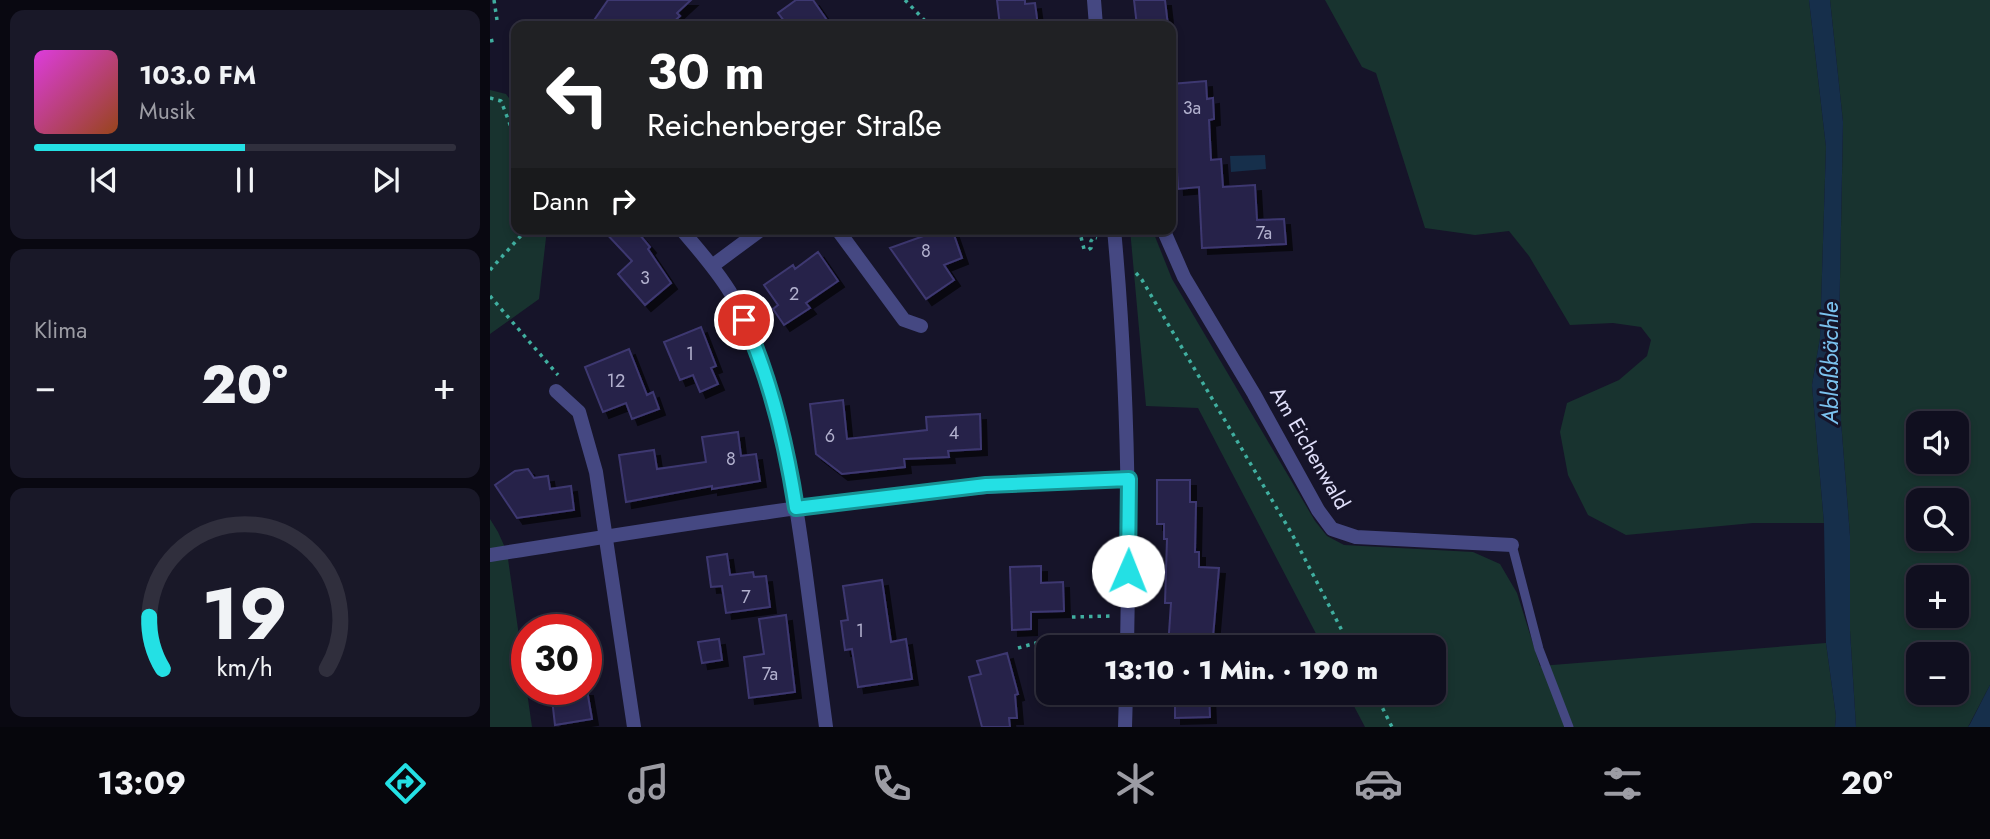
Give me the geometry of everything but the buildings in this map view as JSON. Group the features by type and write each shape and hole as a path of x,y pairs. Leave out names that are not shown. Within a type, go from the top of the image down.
{"street":[{"path":"1094,0 1096,21"},
{"path":"686,235 729,292 758,352 782,431 796,508 827,727"},
{"path":"712,266 754,235"},
{"path":"841,235 904,320 921,326"},
{"path":"1114,235 1129,479 1127,635"},
{"name":"Am Eichenwald","path":"1166,235 1184,277 1254,394 1318,510 1332,529 1356,537 1512,545"},
{"path":"556,391 579,412 596,472 634,727"},
{"path":"490,555 796,508 986,485 1129,479"},
{"path":"1125,727 1126,705"}],"lane":[{"path":"1512,545 1539,649 1569,727"}],"path":[{"path":"494,0 496,19"},
{"path":"905,0 925,21"},
{"path":"490,98 501,101 511,127"},
{"path":"490,270 522,235"},
{"path":"1142,280 1292,534 1344,635"},
{"path":"490,296 558,374 556,391"},
{"path":"1072,617 1127,615"},
{"path":"1018,648 1036,643"},
{"path":"1381,705 1392,727"}],"green space":[{"path":"1325,0 1809,0 1826,147 1820,338 1812,385 1824,523 1753,523 1626,535 1588,515 1568,475 1560,432 1567,403 1619,380 1647,356 1651,340 1641,327 1613,323 1570,325 1529,256 1509,231 1475,235 1425,228 1376,73 1362,67"},
{"path":"1830,0 1990,0 1990,685 1968,727 1856,727 1850,631 1850,536 1838,383 1843,122"},
{"path":"490,90 506,94 511,101 511,235 546,235 539,299 490,334"},
{"path":"1131,235 1154,235 1172,279 1315,521 1327,536 1344,545 1473,552 1500,564 1517,593 1540,666 1826,643 1836,716 1835,727 1365,727 1353,705 1446,705 1446,635 1317,635 1198,408 1146,406"},
{"path":"490,519 507,552 516,614 511,614 511,705 529,705 532,727 490,727"}],"water":[{"name":"Ablaßbächle","path":"1809,0 1830,0 1843,122 1838,383 1850,536 1850,631 1856,727 1835,727 1836,716 1826,643 1824,523 1812,385 1820,338 1826,147"},
{"path":"1265,155 1266,169 1231,172 1230,156"},
{"path":"1990,685 1990,727 1968,727 1970,724"}],"route":[{"path":"744,320 771,391 791,471 796,508 986,485 1129,479 1128,571"}]}
